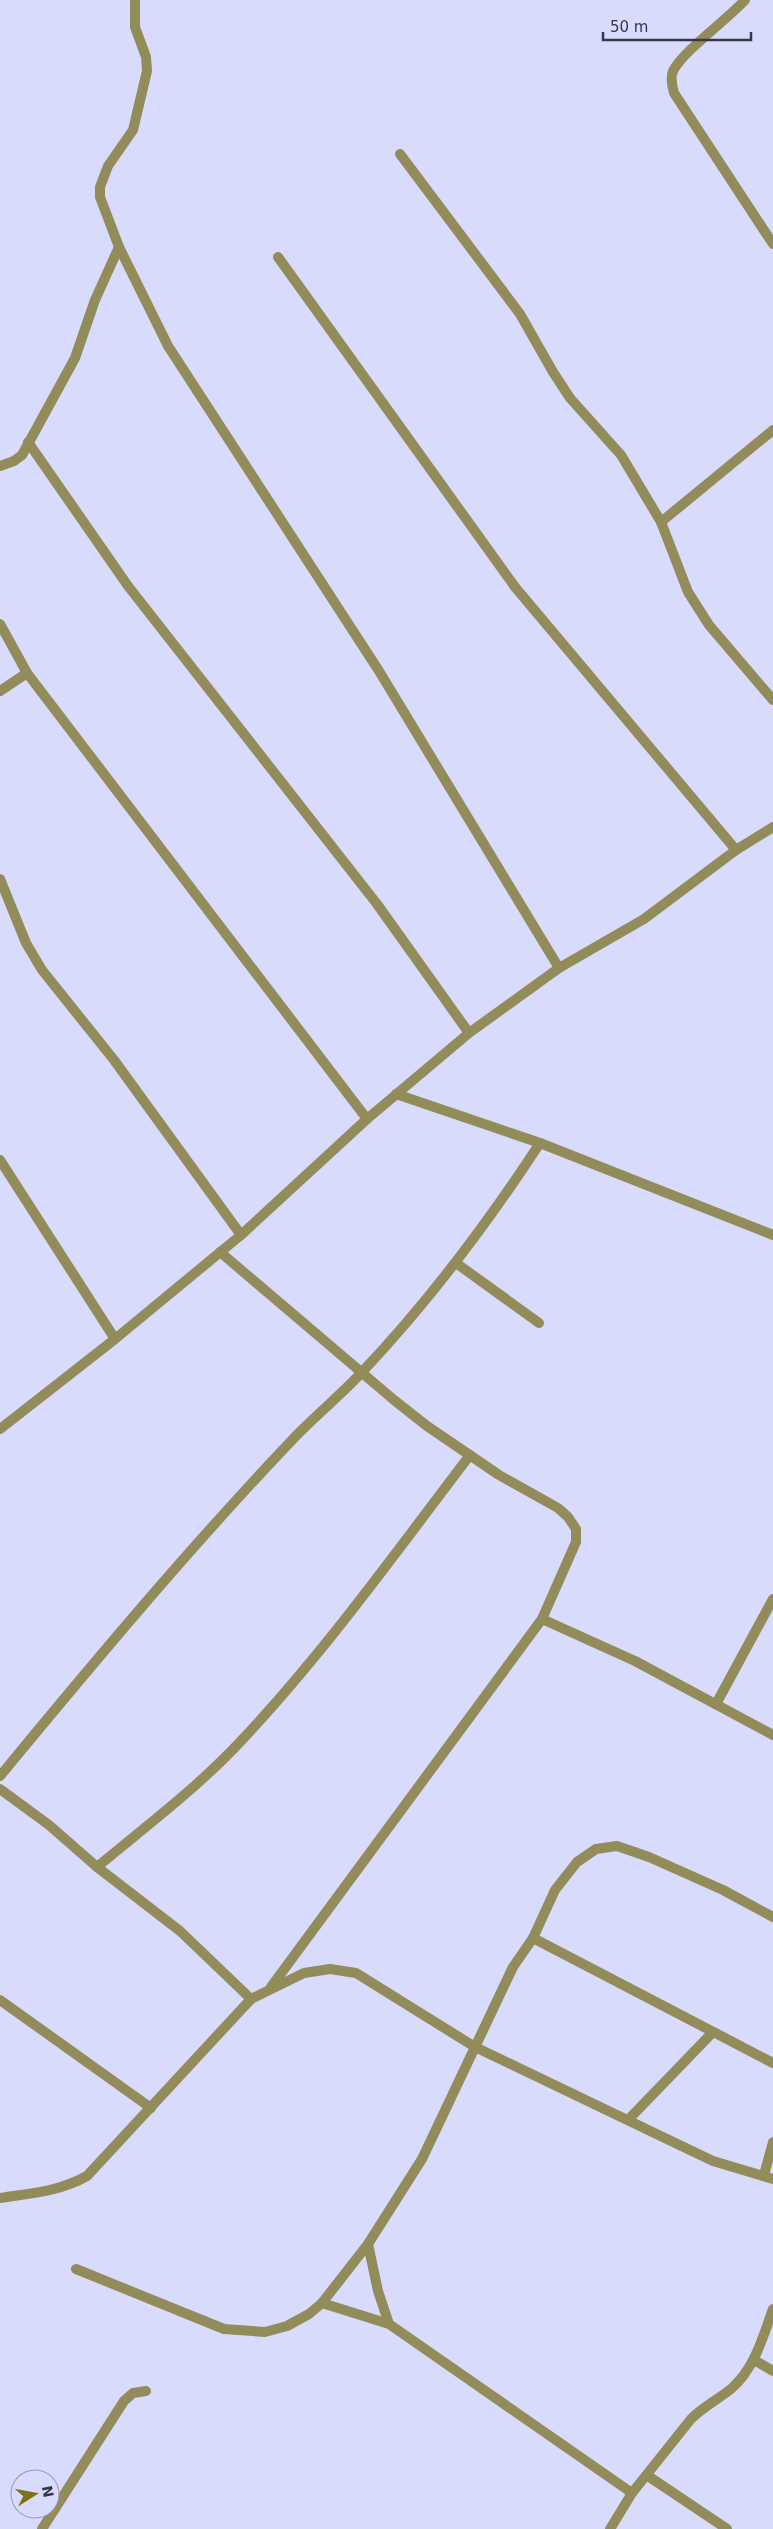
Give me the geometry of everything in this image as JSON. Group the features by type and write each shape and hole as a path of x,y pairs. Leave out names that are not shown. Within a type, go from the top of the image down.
{"street":[{"path":"136,0 135,27 146,57 147,71 133,130 108,166 100,187 100,197 118,246 168,346 379,671 559,968"},
{"path":"745,0 730,17 681,59 673,72 671,82 674,93 773,244"},
{"path":"400,154 520,314 552,372 570,398 621,455 661,522 688,592 709,624 773,700"},
{"path":"0,466 18,459 75,358 95,300 118,246"},
{"path":"278,257 514,587 736,850"},
{"path":"661,522 773,430"},
{"path":"28,442 128,586 271,772 377,904 470,1033"},
{"path":"0,624 27,673 367,1119"},
{"path":"0,691 27,673"},
{"path":"0,1429 115,1339 220,1252 367,1119 470,1033 559,968 644,918 736,850 773,827"},
{"path":"0,879 26,943 42,970 114,1060 241,1234"},
{"path":"396,1094 540,1144 773,1235"},
{"path":"0,1776 71,1690 177,1568 295,1438 362,1372 456,1263 540,1144"},
{"path":"0,1160 115,1339"},
{"path":"220,1252 394,1400 499,1474 558,1508 568,1517 576,1529 576,1542 542,1619 271,1987"},
{"path":"456,1263 539,1322"},
{"path":"97,1867 192,1788 239,1743 277,1702 314,1657 470,1454"},
{"path":"716,1704 773,1599"},
{"path":"542,1619 635,1661 773,1735"},
{"path":"0,1789 49,1825 97,1867 180,1931 251,1999"},
{"path":"76,2269 224,2329 241,2332 265,2332 287,2326 309,2314 322,2303 368,2244 422,2159 513,1967 533,1938 555,1890 576,1862 596,1849 617,1846 649,1857 723,1890 773,1917"},
{"path":"533,1938 773,2063"},
{"path":"0,2198 40,2194 68,2187 87,2176 251,1999 271,1987 304,1973 330,1969 356,1973 474,2047 713,2160 768,2177 773,2142"},
{"path":"0,2000 151,2108"},
{"path":"628,2120 713,2032"},
{"path":"368,2244 378,2291 390,2324"},
{"path":"322,2303 390,2324 632,2493"},
{"path":"610,2529 632,2493 648,2476 691,2419 702,2408 733,2387 754,2360 773,2309"},
{"path":"754,2360 773,2371"},
{"path":"42,2529 124,2401 134,2393 146,2391"},
{"path":"648,2476 727,2529"}]}
